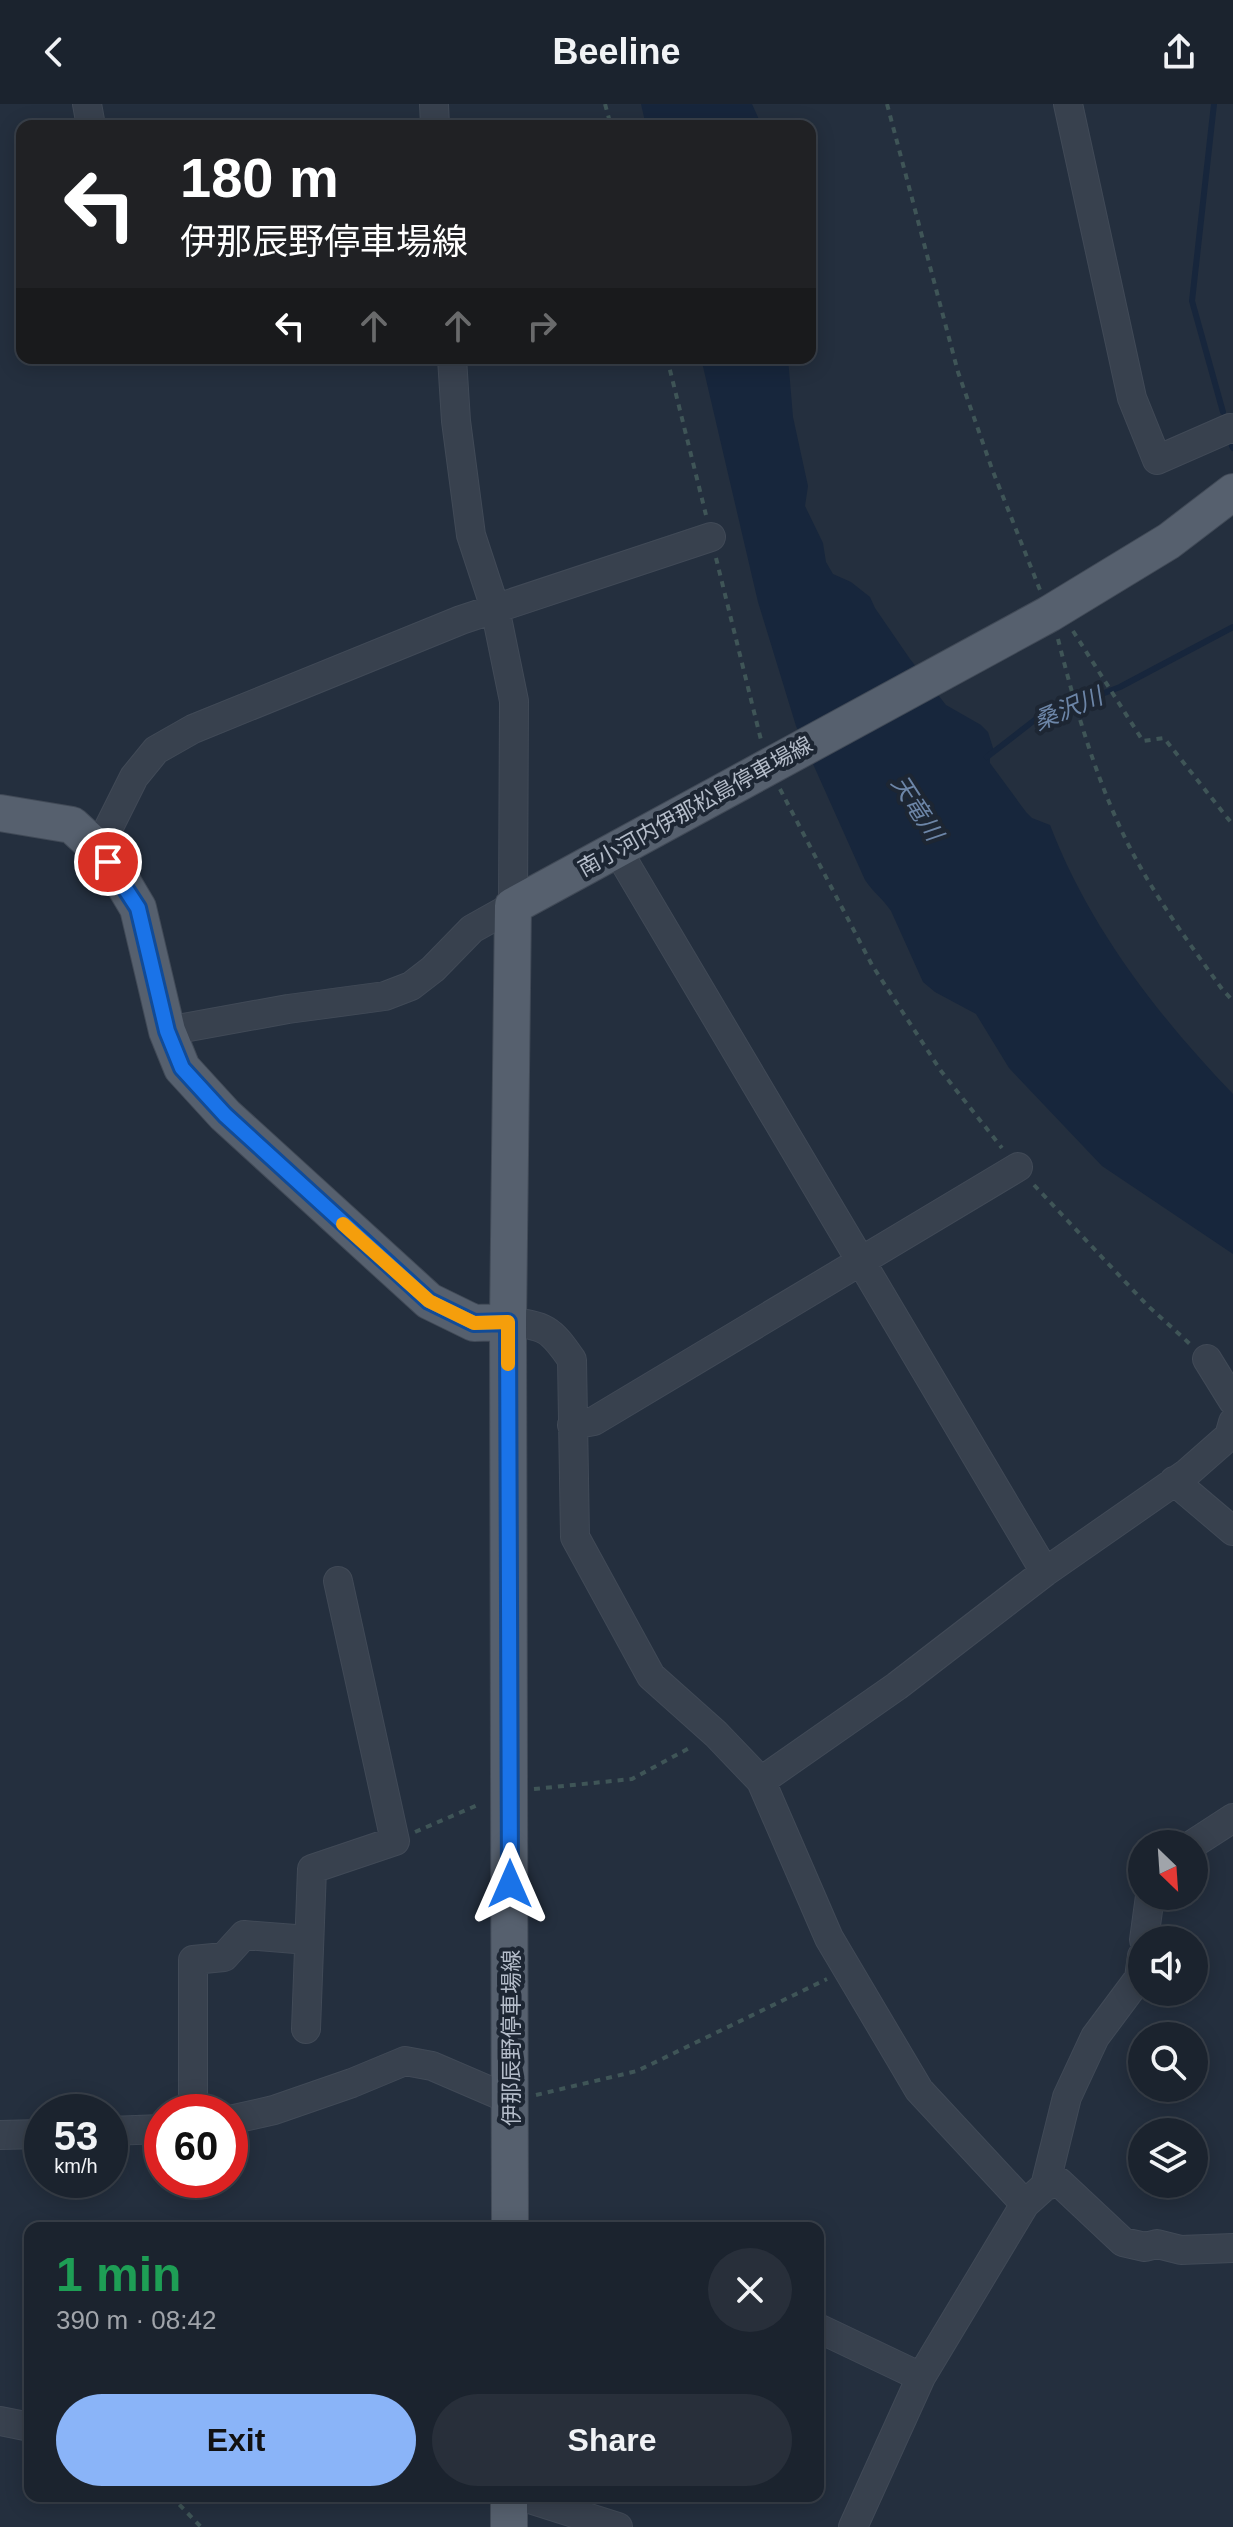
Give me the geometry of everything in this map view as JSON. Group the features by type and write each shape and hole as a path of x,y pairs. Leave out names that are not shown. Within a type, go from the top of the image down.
{"main road":[{"name":"南小河内伊那松島停車場線","path":"513,906 1047,614 1169,541 1233,492"},
{"path":"0,813 72,825 98,849 138,908 167,1031 182,1068 225,1115 429,1301 474,1323 508,1322 513,906"},
{"name":"伊那辰野停車場線","path":"508,1322 510,2222"},
{"path":"509,2502 509,2527"}],"street":[{"path":"1068,104 1132,398 1157,460 1233,429"},
{"path":"167,1031 288,1009 385,996 411,986 433,969 472,929 513,906 514,701 495,608 471,535 456,421 452,364"},
{"path":"98,849 134,777 156,750 193,729 495,608 711,537"},
{"path":"616,848 1045,1572"},
{"path":"572,1425 594,1421 1018,1167"},
{"path":"508,1322 538,1325 558,1340 572,1360 575,1537 651,1676 716,1734 761,1781 829,1938 919,2090 1035,2195"},
{"path":"1207,1359 1233,1401"},
{"path":"761,1781 897,1686 1045,1572 1174,1481 1229,1436 1233,1422"},
{"path":"1174,1481 1233,1531"},
{"path":"306,2029 312,1869 395,1841 338,1581"},
{"path":"1208,1834 1233,1818"},
{"path":"193,2094 193,1960 224,1957 244,1935 308,1940"},
{"path":"853,2527 921,2377 1035,2195 1067,2097 1095,2037 1128,1993"},
{"path":"248,2116 274,2110 405,2061 432,2066 511,2100"},
{"path":"0,2135 24,2134"},
{"path":"1035,2195 1059,2182 1123,2242 1145,2247 1157,2244 1181,2250 1233,2248"},
{"path":"824,2331 921,2377"},
{"path":"0,2421 24,2426"},
{"path":"539,2502 618,2527"}],"path":[{"path":"887,104 958,372 1047,614 1080,726 1103,787 1129,846 1164,907 1233,1001"},
{"path":"668,364 711,537 774,764 872,965 941,1071 1018,1167 1147,1305 1207,1359"},
{"path":"1047,614 1104,679 1143,741 1164,738 1233,825"},
{"path":"395,1841 510,1791 632,1779 716,1734"},
{"path":"511,2100 637,2071 847,1969"},
{"path":"177,2502 201,2527"}],"water":[{"path":"641,104 752,104 759,120 645,120"},
{"name":"天竜川","path":"702,364 789,364 793,417 808,486 805,506 823,543 826,562 833,574 851,582 870,597 910,659 946,705 988,732 994,751 990,763 1026,812 1032,818 1050,825 1084,899 1128,968 1152,1002 1233,1094 1233,1254 1102,1166 1009,1068 976,1014 923,982 891,911 865,880 796,726 758,602"}],"waterway":[{"path":"1214,104 1192,301 1223,412"},
{"name":"桑沢川","path":"987,757 1036,719 1120,687 1233,627"}],"slow traffic":[{"path":"343,1224 429,1301 474,1323 508,1322 508,1364"}],"route":[{"path":"108,862 138,908 167,1031 182,1068 225,1115 429,1301 474,1323 508,1322 510,1884"}]}
